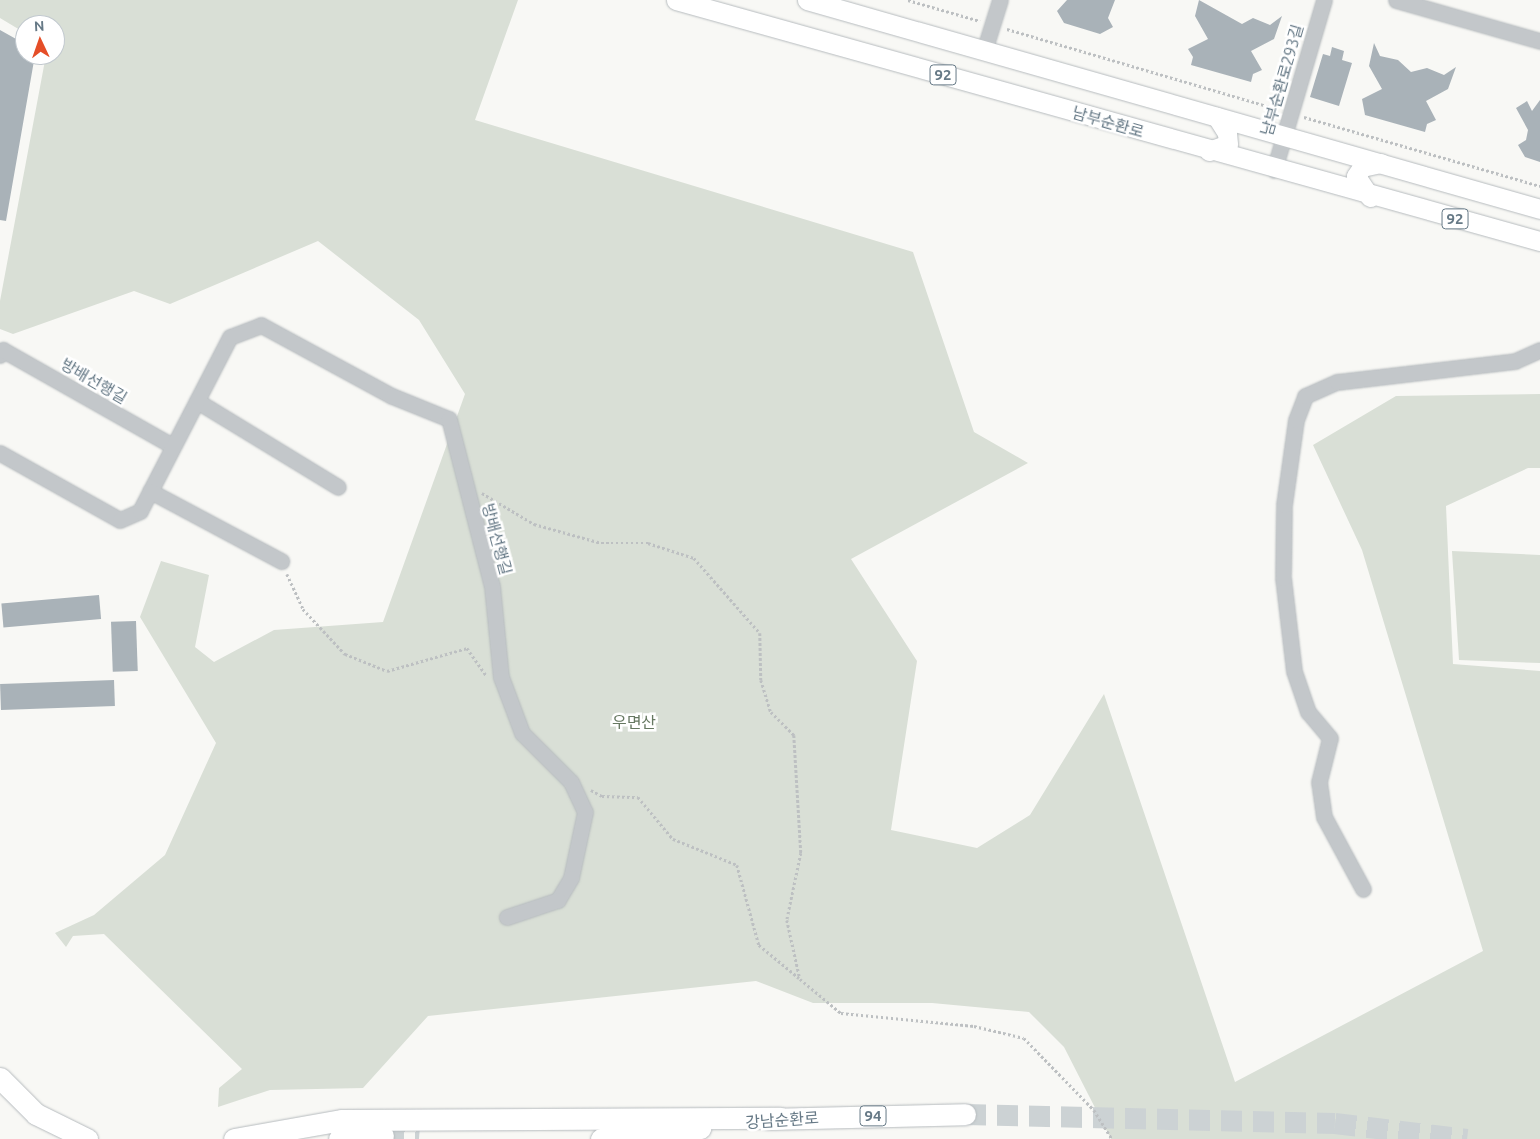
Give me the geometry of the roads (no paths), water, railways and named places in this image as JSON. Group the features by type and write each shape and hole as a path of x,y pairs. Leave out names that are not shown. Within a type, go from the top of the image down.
{"highway":[{"path":"0,1078 36,1114 87,1139"},
{"name":"강남순환로","path":"601,1139 780,1118 965,1114"},
{"path":"234,1139 342,1120 780,1118"},
{"path":"339,1139 383,1136"}],"main road":[{"name":"남부순환로","path":"676,0 1274,170 1540,241"},
{"name":"92","path":"807,0 1540,208"},
{"path":"1209,151 1228,144 1228,132 1216,117"},
{"path":"1370,196 1356,176 1362,167 1380,163"}],"street":[{"path":"984,51 1000,0"},
{"name":"남부순환로293길","path":"1274,170 1324,0"},
{"path":"1396,0 1540,41"},
{"name":"방배선행길","path":"0,453 120,520 140,511 230,337 261,325 392,396 449,419 492,586 501,677 522,733 572,782 585,812 571,878 558,900 507,917"},
{"name":"방배선행길","path":"0,355 3,350 173,446"},
{"path":"1363,889 1324,817 1319,782 1330,738 1308,712 1294,670 1283,578 1284,505 1296,420 1305,396 1337,382 1515,362 1540,350"},
{"path":"197,401 338,487"},
{"path":"150,491 281,561"}],"tunnel":[{"path":"965,1114 1335,1123 1467,1139"},
{"path":"383,1136 419,1139"}],"park label":[{"name":"우면산","path":"634,722"}]}
